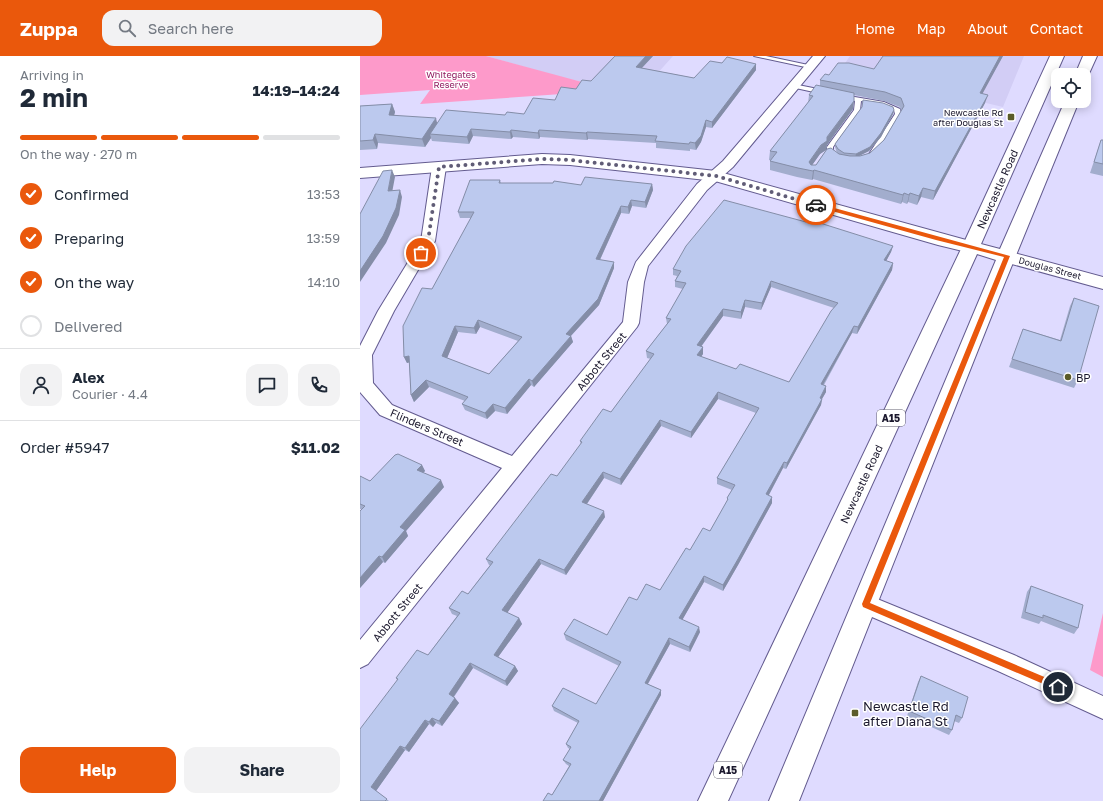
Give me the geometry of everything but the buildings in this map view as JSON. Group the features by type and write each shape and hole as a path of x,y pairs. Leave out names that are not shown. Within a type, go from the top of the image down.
{"main road":[{"name":"Newcastle Road","path":"713,801 971,247 1057,56"},
{"path":"1085,68 1090,56"},
{"path":"784,801 1069,108"},
{"name":"Douglas Street","path":"360,173 542,159 570,160 716,176 933,238 1007,256 1103,283"}],"street":[{"name":"Abbott Street","path":"360,658 631,323 636,282 641,265 702,187 728,164 814,61"},
{"name":"Flinders Street","path":"439,167 428,241 386,311 364,355 364,385 386,410 515,465"},
{"path":"866,604 1006,663 1103,708"}],"lane":[{"path":"756,56 814,61"},
{"path":"793,86 827,94"},
{"path":"835,95 889,104 897,109 898,114 871,157 866,160"},
{"path":"844,161 834,157 830,152 830,147 857,110 858,100"},
{"path":"823,156 830,152"}],"shaded area":[{"path":"486,56 673,56 638,95 561,77"},
{"path":"850,56 1024,56 1003,107 841,69"}],"green space":[{"name":"Whitegates Reserve","path":"360,56 486,56 582,82 576,93 420,104 430,90 360,95"},
{"path":"1103,613 1103,677 1090,670"}],"way so far":[{"path":"421,253 428,241 439,167 542,159 570,160 716,176 816,205"}],"place":[{"name":"Newcastle Rd after Douglas St","path":"1011,117"},
{"name":"BP","path":"1068,377"},
{"name":"Newcastle Rd after Diana St","path":"855,713"}],"route":[{"path":"816,205 938,239 1007,256 989,297 866,604 1006,663 1058,687"}]}
